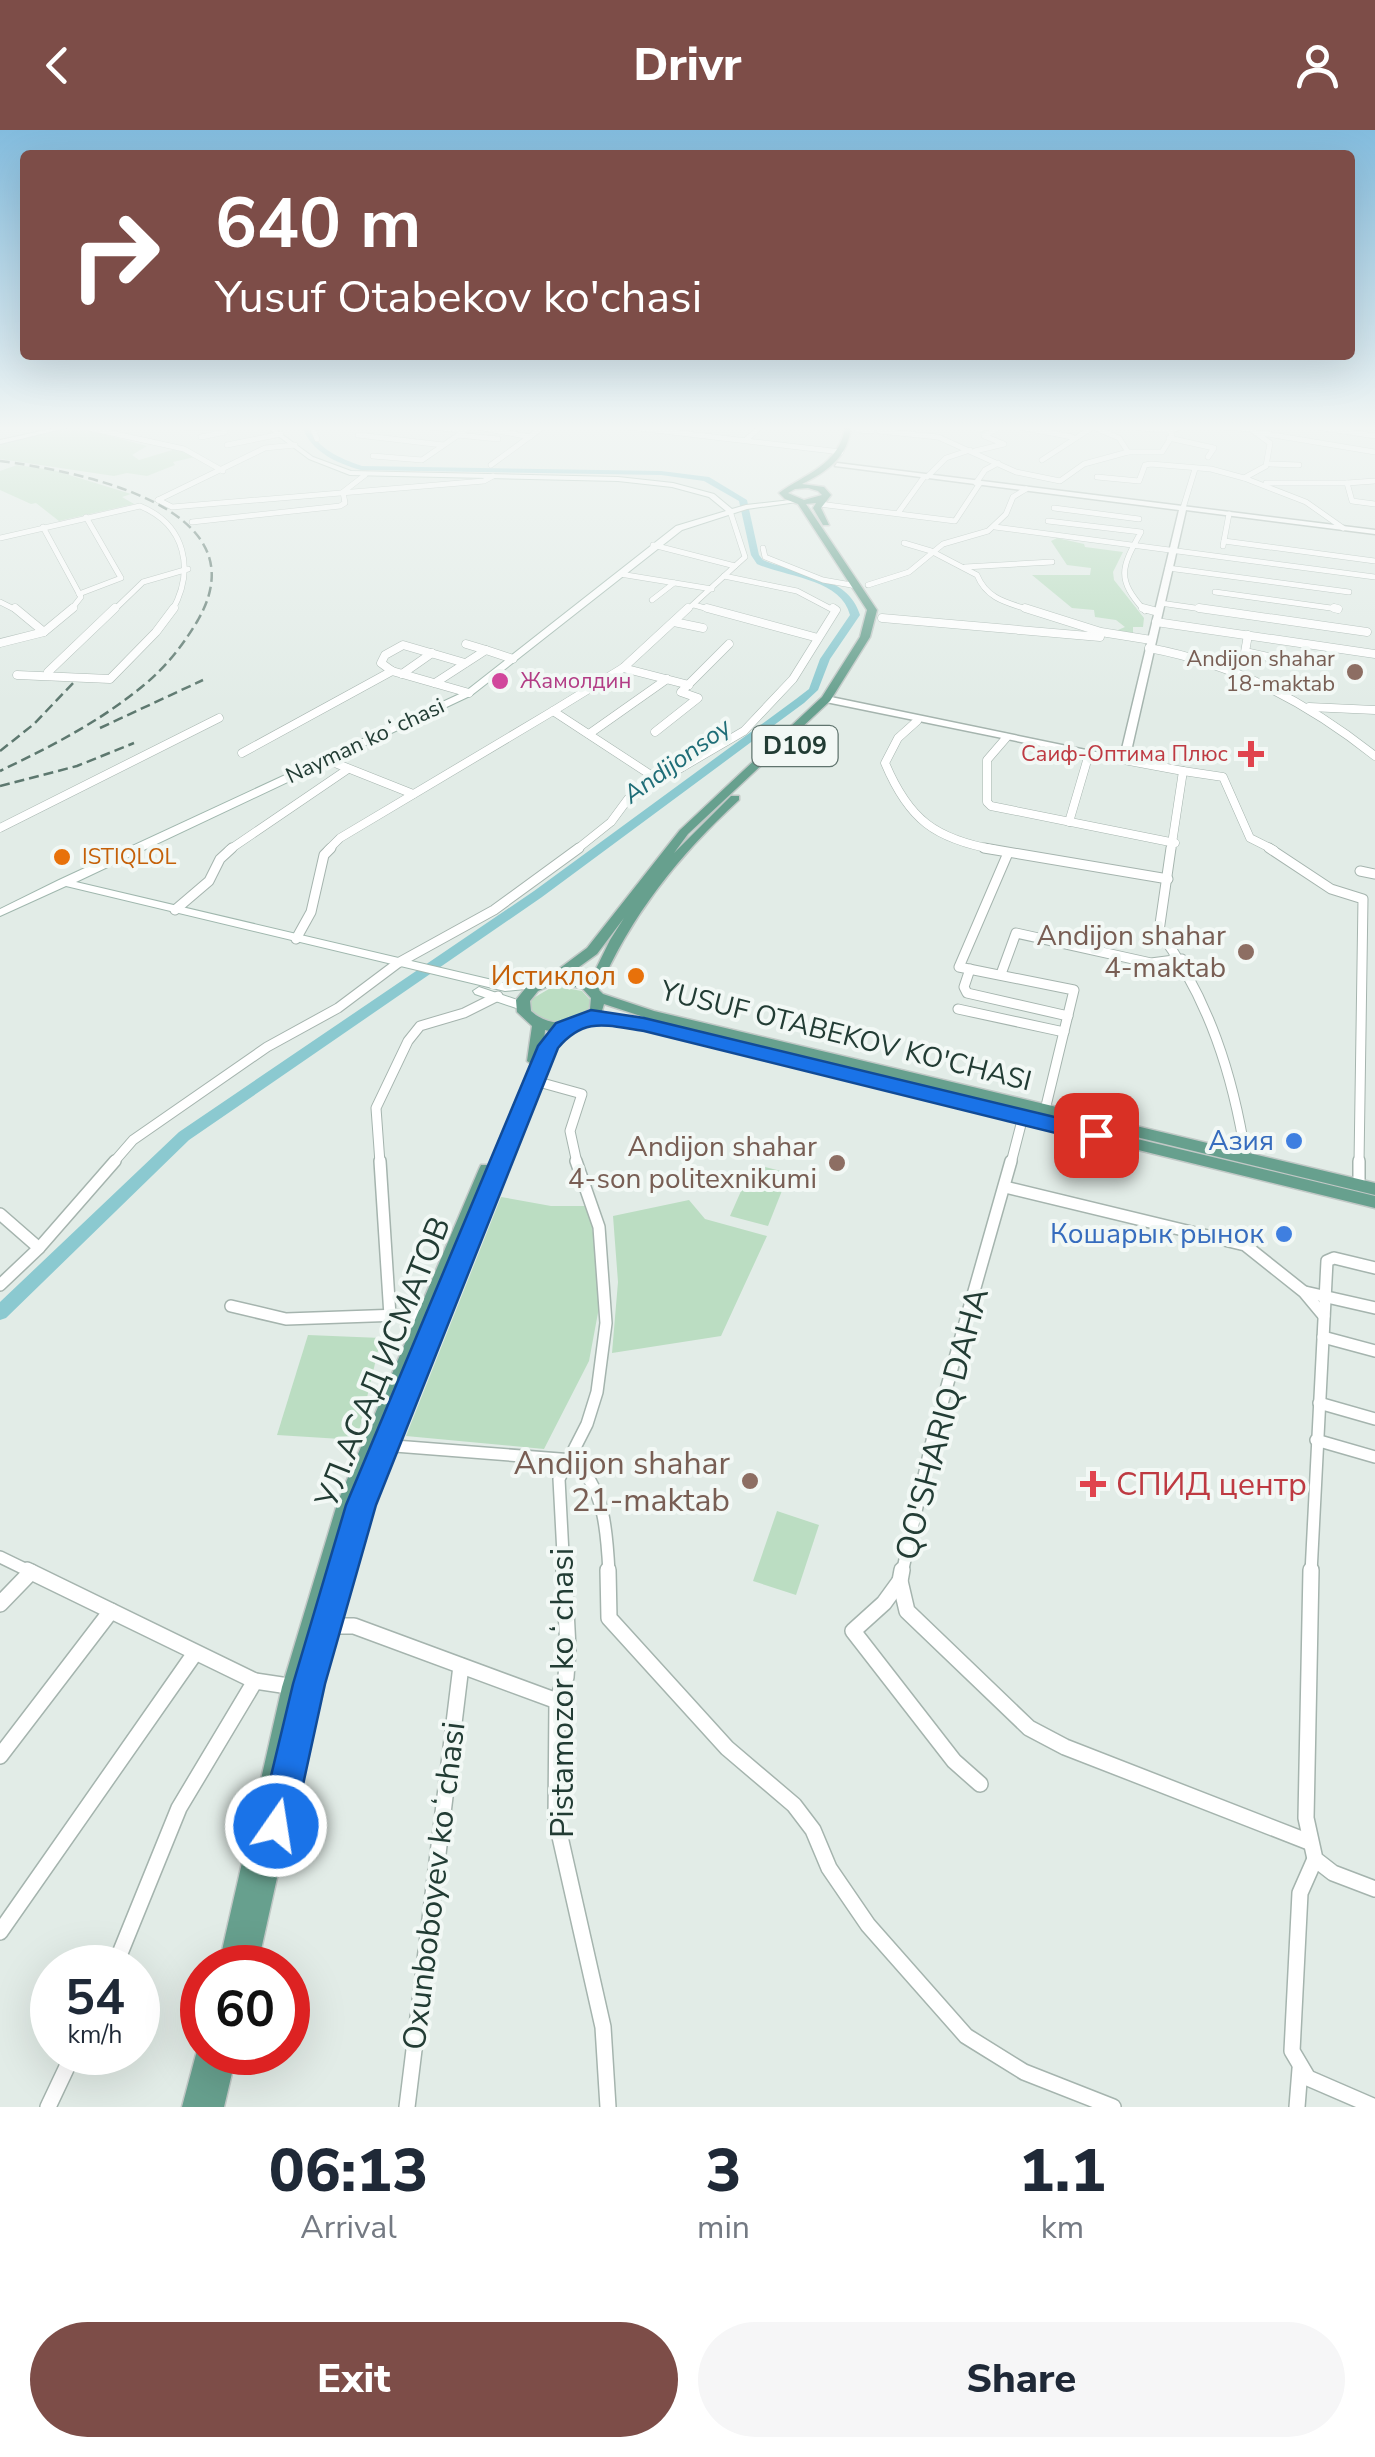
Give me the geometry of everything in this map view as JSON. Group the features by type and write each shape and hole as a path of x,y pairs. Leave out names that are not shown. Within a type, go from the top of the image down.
{"main road":[{"name":"Nayman koʻchasi","path":"0,912 469,693 654,545 697,519"},
{"name":"D109","path":"591,1017 597,1010 596,993 606,953 695,836 786,755 831,700 882,618 882,608 813,519"},
{"name":"D109","path":"522,1006 527,994 592,950 684,832 831,700 865,637 872,610 862,585 822,519"},
{"path":"56,885 296,939 394,967"},
{"path":"56,885 445,979 522,1006 527,1017 538,1024 564,1028 591,1017"},
{"path":"445,979 515,988 576,981 596,993"},
{"name":"YUSUF OTABEKOV KO'CHASI","path":"596,993 639,1012 1375,1202"},
{"name":"YUSUF OTABEKOV KO'CHASI","path":"591,1017 644,1024 1025,1111 1045,1110 1367,1187"},
{"name":"УЛ.АСАД ИСМАТОВ","path":"236,1945 348,1501 378,1445 511,1123 534,1061 538,1024"},
{"name":"УЛ.АСАД ИСМАТОВ","path":"511,1123 536,1081 548,1046 564,1028"},
{"name":"УЛ.АСАД ИСМАТОВ","path":"249,1945 301,1685 325,1626 378,1445"},
{"path":"195,2107 203,2075"},
{"path":"212,2107 219,2075"}],"street":[{"path":"0,538 76,519"},
{"path":"78,594 121,578 87,519"},
{"path":"17,675 110,679 156,632 188,585 188,568 180,542 165,519"},
{"path":"192,522 217,519"},
{"path":"296,939 311,912 324,855 340,838 623,668 744,557 733,519"},
{"path":"763,548 764,557 783,566 840,586 862,585 917,568 931,551 987,534 999,519"},
{"path":"1124,760 1180,519"},
{"path":"1221,557 1228,519"},
{"path":"1272,519 1375,532"},
{"path":"1331,519 1343,528"},
{"path":"1041,534 1048,521 1141,532 1120,577 1144,610 1248,635 1375,654"},
{"path":"0,643 44,632 80,604 43,527"},
{"path":"995,527 1375,577"},
{"path":"1224,541 1375,561"},
{"path":"904,543 931,551 977,575 982,588 995,598 1178,652 1267,683 1375,756"},
{"path":"654,545 735,566"},
{"path":"960,568 1052,562"},
{"path":"48,672 143,582 188,568"},
{"path":"1168,568 1348,592"},
{"path":"620,574 712,589"},
{"path":"1211,610 1218,575"},
{"path":"0,1285 40,1248 133,1140 267,1047 338,1008 394,967 494,910 611,822 628,799 744,732 793,679 836,610 820,599 724,576"},
{"path":"652,600 674,583"},
{"path":"1215,592 1338,608"},
{"path":"0,602 12,606 44,632"},
{"path":"694,604 818,638"},
{"path":"1158,612 1211,610 1367,632"},
{"path":"882,618 1068,632 1150,644"},
{"path":"674,622 704,628"},
{"path":"1248,635 1245,652 1286,662"},
{"path":"466,644 513,659"},
{"path":"654,732 698,698 681,692 730,644"},
{"path":"465,664 403,645 385,656 382,663 397,672 469,693"},
{"path":"435,682 486,650"},
{"path":"242,753 432,654"},
{"path":"623,668 689,684"},
{"path":"590,734 666,678"},
{"path":"831,700 1006,738 1223,777 1250,838 1285,856 1331,889 1362,899 1367,1187"},
{"path":"1308,708 1375,710"},
{"path":"553,711 660,781"},
{"path":"0,828 220,718"},
{"path":"917,720 885,758 904,803 923,825 972,848 1168,880"},
{"path":"972,768 987,760 1006,738"},
{"path":"1069,822 1089,754"},
{"path":"325,759 413,794"},
{"path":"987,760 987,802 991,806 1175,843"},
{"path":"176,910 209,881 220,859 238,843 348,769"},
{"path":"1183,771 1159,931 1182,959 1207,1012 1239,1109 1246,1158"},
{"path":"1008,853 1002,880 958,967 1074,990 1045,1110"},
{"path":"1360,871 1375,874"},
{"path":"1001,974 1016,933 1151,963 1182,959"},
{"path":"970,969 964,987 967,994 1068,1016"},
{"path":"390,1316 376,1108 408,1041 420,1026 464,1013 498,996"},
{"path":"958,1009 1064,1032"},
{"name":"Pistamozor koʻchasi","path":"536,1081 582,1094 570,1131 599,1228 607,1282 606,1352 573,1460 559,1479 568,1649 566,1677 556,1701 556,1819 604,2027 608,2107"},
{"name":"QO'SHARIQ DAHA","path":"1025,1111 934,1432 900,1581 907,1611 1029,1728 1065,1747 1312,1851 1334,1873 1375,1889"},
{"path":"1005,1187 1245,1245 1304,1292 1324,1316"},
{"path":"0,1214 40,1248"},
{"path":"1375,1268 1329,1258 1308,1622 1312,1851 1300,1893 1291,2037 1292,2051 1308,2078 1375,2106"},
{"path":"1304,1292 1375,1308"},
{"path":"231,1306 286,1319 431,1314"},
{"path":"1323,1337 1375,1351"},
{"path":"1319,1403 1375,1418"},
{"path":"1316,1440 1375,1457"},
{"path":"378,1445 573,1460 586,1467 600,1504 609,1568 609,1618 727,1748 794,1805 813,1830 829,1868 868,1925 966,2036 1024,2072 1113,2107"},
{"path":"0,1556 255,1681 301,1685"},
{"path":"0,1604 30,1572"},
{"path":"900,1581 884,1603 853,1632 942,1748 980,1784"},
{"path":"0,1756 111,1610"},
{"path":"325,1626 354,1626 556,1701"},
{"path":"0,1932 196,1653"},
{"name":"Oxunboboyev koʻchasi","path":"407,2107 462,1666"},
{"path":"123,1945 179,1808 255,1681"},
{"path":"1297,2107 1300,2069"},
{"path":"48,2107 63,2075"}],"green space":[{"path":"1057,538 1123,552 1113,572 1114,580 1144,618 1143,627 1133,627 1133,633 1143,637 1111,633 1125,627 1116,620 1095,617 1094,610 1072,608 1032,575 1090,575 1091,568 1067,565 1051,541"},
{"path":"554,986 582,991 591,1001 582,1016 558,1025 530,1013 530,1000"},
{"path":"753,1164 789,1173 768,1226 730,1216"},
{"path":"501,1197 551,1206 588,1206 603,1286 589,1361 544,1449 406,1436"},
{"path":"689,1200 705,1219 767,1236 721,1336 612,1353 618,1282 613,1216"},
{"path":"308,1335 381,1338 357,1440 277,1435"},
{"path":"777,1511 819,1525 796,1595 753,1581"}],"waterway":[{"name":"Andijonsoy","path":"0,1313 184,1136 538,894 813,690 825,659 855,615 852,603 832,587 760,562 747,519"}],"railway":[{"path":"0,771 93,722 128,698 174,655 198,620 212,581 205,548 180,519"},
{"path":"100,728 203,680"},
{"path":"0,751 34,724 74,682"},
{"path":"0,786 77,766 134,743"}],"place":[{"name":"Andijon shahar 18-maktab","path":"1355,672"},
{"name":"Жамолдин","path":"500,681"},
{"name":"Саиф-Оптима Плюс","path":"1251,754"},
{"name":"ISTIQLOL","path":"62,857"},
{"name":"Andijon shahar 4-maktab","path":"1246,952"},
{"name":"Истиклол","path":"636,976"},
{"name":"Азия","path":"1294,1141"},
{"name":"Andijon shahar 4-son politexnikumi","path":"837,1163"},
{"name":"Кошарык рынок","path":"1284,1234"},
{"name":"Andijon shahar 21-maktab","path":"750,1481"},
{"name":"СПИД центр","path":"1093,1484"}],"route":[{"path":"276,1826 309,1684 361,1505 548,1046 564,1028 591,1017 644,1024 1096,1135"}]}
